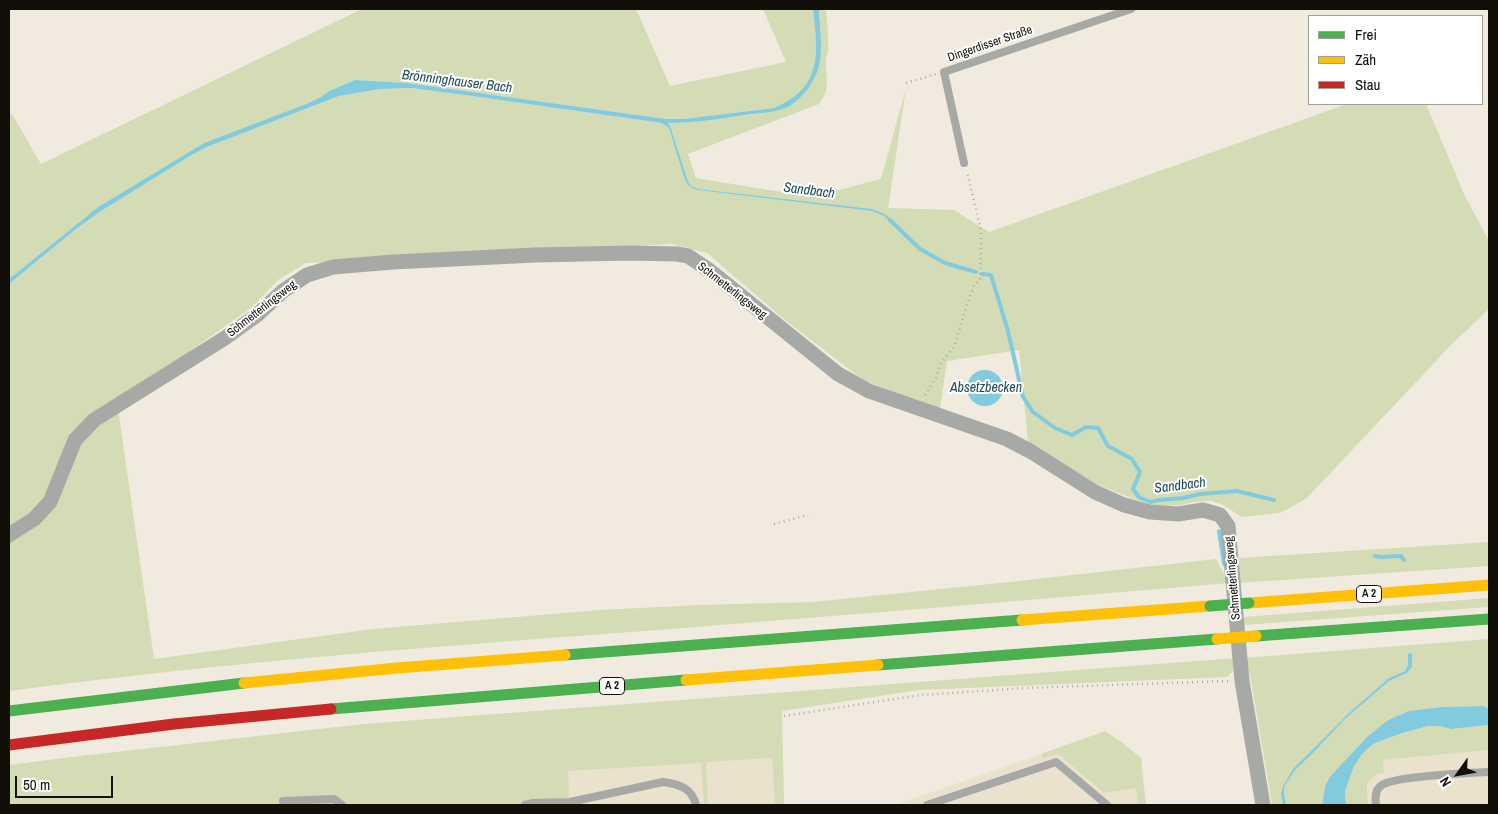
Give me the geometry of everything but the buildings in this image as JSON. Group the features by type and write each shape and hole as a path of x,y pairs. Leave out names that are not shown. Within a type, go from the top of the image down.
{"highway":[{"name":"A 2","path":"9,711 222,684 397,668 1489,585"},
{"name":"A 2","path":"9,744 183,723 388,703 1489,619"}],"street":[{"name":"Schmetterlingsweg","path":"9,535 34,518 50,502 75,440 94,420 225,338 257,315 283,291 307,275 333,267 393,262 535,255 631,253 688,256 709,270 838,374 869,391 1007,439 1030,451 1095,492 1124,505 1150,512 1178,514 1204,510 1220,515 1228,526 1242,681 1263,805"}],"lane":[{"name":"Dingerdisser Straße","path":"964,163 944,72 1131,9"},
{"path":"927,805 1056,762 1107,805"},
{"path":"1376,805 1375,796 1382,785 1396,780 1489,772"},
{"path":"525,805 570,802 663,782 676,783 687,789 695,800 696,805"},
{"path":"283,802 334,800 342,805"}],"path":[{"path":"906,83 944,72"},
{"path":"916,407 936,378 940,364 955,345 974,286 980,279 982,239 964,163"},
{"path":"774,524 808,515"},
{"path":"784,716 920,695 1024,688 1242,681"}],"shaded area":[{"path":"781,711 784,805 369,805"},
{"path":"1489,750 1489,805 1368,805 1367,783 1375,775 1384,773 1383,760"},
{"path":"1041,754 1043,759 1058,754 1104,793 1136,788 1138,805 895,805"}],"green space":[{"path":"364,9 636,9 670,86 786,62 763,9 813,9 816,55 814,68 801,90 790,100 774,108 684,119 666,119 407,83 355,80 329,91 306,104 204,143 98,207 9,279 9,115 12,114 41,164"},
{"path":"819,9 826,9 828,52 826,57 827,87 819,104 688,154 696,178 812,197 881,179 906,88 888,208 954,210 989,232 1344,105 1426,105 1464,194 1489,241 1489,309 1450,346 1306,499 1280,513 1242,517 1223,505 1211,501 1157,506 1133,499 1097,484 1028,442 1019,350 947,361 940,409 862,379 785,320 707,253 672,244 306,263 278,280 251,308 183,356 126,392 87,421 46,496 34,512 9,529 9,284 101,211 190,156 207,147 339,96 380,89 411,88 465,95 663,123 669,128 686,175 668,123 695,122 767,113 796,100 812,81 819,61 821,41","holes":["687,180 691,186 697,189 872,209 885,214 884,216 872,211 697,190 690,187"]},
{"path":"118,409 154,659 373,629 600,610 813,602 1216,559 1229,583 252,663 9,691 9,541 43,519 78,442"},
{"path":"1489,542 1489,566 1237,583 1239,558"},
{"path":"1489,598 1489,607 1244,625 1244,617"},
{"path":"1489,639 1489,709 1484,706 1441,707 1409,711 1388,720 1361,743 1325,787 1322,805 1286,805 1284,787 1295,770 1344,720 1389,681 1407,673 1411,666 1410,655 1409,666 1405,671 1389,678 1343,719 1293,769 1283,786 1281,794 1283,805 1272,805 1250,674 1243,658"},
{"path":"1236,658 1233,671 1227,677 919,690 782,711 784,805 775,805 772,758 706,762 708,805 704,805 701,763 568,771 569,798 526,801 520,805 9,805 9,765 80,756 364,724"},
{"path":"1489,725 1489,750 1383,760 1384,773 1375,775 1367,783 1368,805 1346,805 1345,791 1354,766 1363,753 1373,744 1428,726 1440,726 1451,729"},
{"path":"1105,731 1141,758 1146,805 1138,805 1136,788 1104,793 1058,754 1043,759 1041,754"}],"water":[{"path":"813,9 819,9 821,45 819,66 804,94 790,106 768,112 697,122 668,123 687,179 691,186 698,189 872,209 885,214 895,223 893,224 884,216 872,211 697,190 690,187 685,180 669,128 662,123 411,88 380,89 339,96 207,147 101,211 9,284 9,279 98,207 204,143 306,104 329,91 355,80 407,83 666,119 684,119 774,108 790,100 801,90 814,68 816,40"},
{"name":"Absetzbecken","path":"985,370 992,371 998,375 1002,381 1002,395 998,401 992,405 985,406 978,405 972,401 968,395 967,388 968,381 972,375 978,371"},
{"path":"1411,666 1407,673 1389,681 1344,720 1295,770 1284,787 1286,805 1283,805 1281,794 1283,786 1293,769 1349,713 1389,678 1405,671"},
{"path":"1484,706 1489,709 1489,725 1451,729 1440,726 1428,726 1373,744 1363,753 1354,766 1345,791 1346,805 1322,805 1325,787 1329,778 1367,737 1388,720 1409,711 1441,707"}],"waterway":[{"name":"Sandbach","path":"890,220 920,249 945,263 976,272"},
{"name":"Sandbach","path":"982,274 991,275 1008,331 1023,397 1033,412 1055,428 1072,435 1086,427 1098,428 1108,446 1132,459 1140,472 1133,489 1139,497 1150,502 1200,494 1237,491 1274,500"},
{"path":"1219,531 1224,564"},
{"name":"Sandbach","path":"1375,556 1401,556 1404,560"},
{"name":"Sandbach","path":"1408,669 1410,666 1410,655"}],"traffic: fast":[{"path":"1210,606 1249,603"},
{"path":"1256,636 1489,619"},
{"path":"565,655 1022,620"},
{"path":"878,665 1217,639"},
{"path":"331,709 686,680"},
{"path":"9,711 244,683"}],"traffic: slow":[{"path":"1249,603 1489,585"},
{"path":"1022,620 1210,606"},
{"path":"1217,639 1256,636"},
{"path":"244,683 397,668 565,655"},
{"path":"686,680 878,665"}],"traffic: jam":[{"path":"9,745 174,724 331,709"}],"water label":[{"name":"Brönninghauser Bach","path":"457,82"}]}
